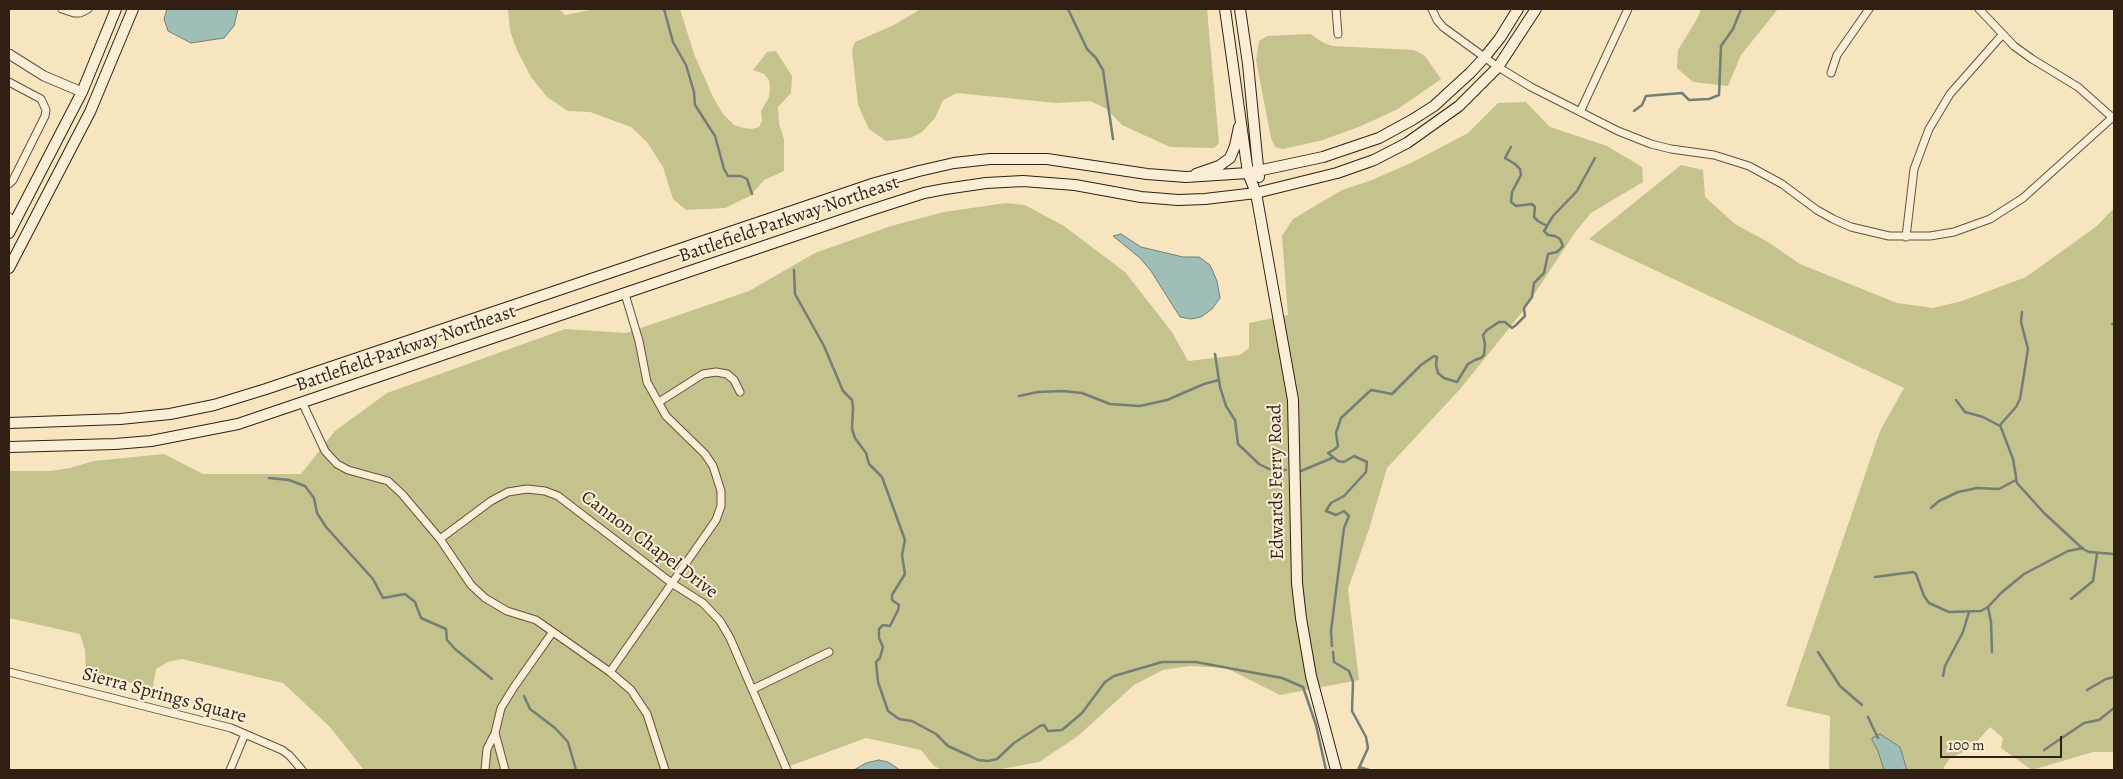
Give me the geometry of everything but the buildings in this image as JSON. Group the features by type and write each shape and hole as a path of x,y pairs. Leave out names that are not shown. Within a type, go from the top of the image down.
{"main road":[{"path":"9,234 12,219 82,92 116,9"},
{"path":"9,268 98,94 133,9"},
{"path":"1224,9 1248,173 1256,193"},
{"path":"1240,9 1259,171 1256,193"},
{"name":"Battlefield Parkway Northeast","path":"9,422 120,419 170,414 214,405 266,390 875,183 936,167 990,159 1047,159 1186,177 1248,173 1346,151 1391,132 1434,106 1484,58 1500,38 1518,9"},
{"name":"Battlefield Parkway Northeast","path":"9,447 151,441 213,430 302,402 924,193 986,183 1023,181 1075,185 1134,196 1178,200 1205,199 1256,193 1337,173 1374,160 1407,143 1444,118 1498,67 1536,9"},
{"path":"1186,177 1219,166 1230,158 1239,133 1240,108"},
{"name":"Edwards Ferry Road","path":"1256,193 1294,400 1297,583 1301,618 1311,676 1336,770"}],"street":[{"path":"62,9 74,14 88,9"},
{"path":"1336,9 1338,34"},
{"path":"1432,9 1443,28 1484,58 1531,87 1618,131 1651,144 1714,155 1749,166 1782,184 1817,210 1851,227 1870,232 1906,237 1954,232 1973,226 2007,209 2114,118 2078,87 2032,59 2002,35 1979,9"},
{"path":"1580,112 1628,9"},
{"path":"1831,73 1837,55 1869,9"},
{"path":"1906,237 1914,169 1929,130 1950,94 2002,35"},
{"path":"9,54 44,76 82,92"},
{"path":"9,82 41,100 46,110 45,116 13,180 9,184"},
{"path":"610,672 716,520 720,506 721,491 718,478 709,460 666,416 647,382 639,341 625,294"},
{"path":"659,402 703,374 716,372 727,374 734,380 740,392"},
{"path":"302,402 325,451 338,464 348,470 388,481 402,494 440,539 471,585 485,598 506,611 536,620 610,672 630,690 647,714 665,770"},
{"name":"Cannon Chapel Drive","path":"440,539 491,501 508,492 527,488 545,491 558,496 673,584 703,603 720,621 730,638 753,689 787,770"},
{"path":"485,770 487,749 495,733 502,708 514,687 552,633"},
{"path":"753,689 829,652"},
{"name":"Sierra Springs Square","path":"9,672 222,726 282,750 302,770"},
{"path":"495,733 504,770"},
{"path":"230,770 245,734"}],"shaded area":[{"path":"508,9 559,9 565,15 596,9 680,9 694,54 714,99 723,114 734,125 744,128 752,129 759,127 762,121 761,111 769,97 769,80 764,74 753,70 767,52 776,51 792,76 791,93 778,107 779,124 784,139 784,171 764,180 750,196 725,208 686,210 673,199 663,167 647,142 631,127 590,112 568,111 547,97 531,77 517,50 510,31"},
{"path":"921,9 1207,9 1219,143 1214,148 1170,147 1122,125 1107,109 1090,101 1056,103 957,93 943,100 935,118 922,132 910,138 886,141 869,129 858,105 852,50 855,42 894,25"},
{"path":"1701,9 1778,9 1741,55 1728,86 1693,82 1677,68 1678,50"},
{"path":"1310,34 1324,43 1333,46 1414,50 1425,56 1441,79 1398,109 1361,126 1323,140 1283,149 1275,147 1271,138 1256,60 1259,41 1267,36"},
{"path":"1526,102 1550,127 1607,146 1642,167 1643,182 1591,213 1576,231 1523,311 1461,388 1387,468 1369,529 1348,589 1359,680 1280,695 1226,668 1190,666 1163,670 1134,685 1078,736 1039,762 996,770 942,770 934,766 921,750 866,738 779,770 364,770 330,727 283,683 182,659 168,662 156,669 152,692 140,685 86,674 85,650 80,634 9,618 9,471 50,471 70,468 94,461 164,454 203,474 301,474 335,431 387,393 565,329 626,333 749,291 815,253 891,226 944,212 1006,203 1025,205 1064,226 1125,272 1172,332 1188,361 1240,355 1249,348 1249,323 1288,315 1282,236 1293,219 1342,190 1372,180 1413,162 1468,133 1498,103"},
{"path":"1681,165 1703,170 1705,197 1735,224 1768,242 1800,264 1897,303 1933,308 1962,301 2026,277 2097,226 2114,208 2114,752 2093,752 2032,770 2001,748 2003,738 1990,727 1970,749 1950,758 1944,767 1945,770 1829,770 1830,716 1786,706 1880,431 1904,388 1589,239"}],"water":[{"path":"167,9 238,9 234,26 224,38 191,43 168,31 164,19"},
{"path":"1121,234 1141,247 1183,257 1199,257 1210,265 1217,281 1220,298 1212,309 1201,317 1191,319 1180,317 1151,271 1140,258 1113,236"},
{"path":"1880,734 1900,747 1907,770 1884,770 1872,740 1872,738"},
{"path":"879,760 888,762 900,770 854,770 866,763"}],"waterway":[{"path":"664,9 673,42 686,65 694,92 695,105 715,136 724,169 728,176 741,176 747,179 752,194"},
{"path":"1068,9 1087,49 1096,58 1103,70 1113,139"},
{"path":"1634,111 1642,105 1646,96 1682,93 1689,100 1709,99 1719,95 1721,46 1733,29 1741,9"},
{"path":"1511,147 1505,158 1520,169 1521,175 1512,192 1511,202 1516,206 1532,204 1535,207 1534,217 1547,226"},
{"path":"1332,646 1331,631 1344,528 1349,516 1344,511 1336,515 1326,511 1331,503 1344,496 1366,472 1367,462 1354,456 1344,462 1338,461 1328,453 1338,446 1336,433 1341,418 1371,390 1392,394 1421,365 1434,356 1437,357 1438,373 1444,378 1457,382 1468,364 1484,355 1485,344 1483,335 1487,330 1499,322 1505,322 1512,328 1525,316 1524,308 1532,297 1534,283 1544,273 1548,254 1557,252 1563,246 1560,239 1548,235 1544,231 1553,216 1577,191 1595,158"},
{"path":"794,270 795,294 824,346 843,391 852,400 852,429 855,438 866,453 869,464 882,477 905,540 902,555 905,574 892,595 892,600 899,605 898,610 890,626 883,625 879,629 879,638 883,647 880,658 876,662 878,682 888,711 899,719 912,721 936,734 948,746 978,760 988,761 997,759 1014,743 1040,726 1044,725 1048,731 1062,730 1082,713 1105,682 1114,676 1162,662 1196,662 1282,678 1303,687 1316,725 1326,770"},
{"path":"2022,312 2021,322 2028,349 2020,399 2016,407 2000,425 2013,459 2017,483 2044,513 2083,549 2089,552 2114,554"},
{"path":"1215,354 1220,387 1226,406 1235,420 1238,444 1259,464 1269,469 1286,470"},
{"path":"1019,396 1038,392 1063,391 1082,393 1110,404 1140,406 1167,400 1204,384 1219,380"},
{"path":"1956,400 1965,412 1983,417 2000,426"},
{"path":"1301,471 1332,458"},
{"path":"269,478 289,480 305,486 314,498 317,513 326,527 373,579 383,598 405,594 415,602 421,618 446,629 447,640 455,649 492,679"},
{"path":"1931,508 1939,501 1958,492 1977,488 1999,489 2016,480"},
{"path":"1875,577 1913,572 1916,574 1924,596 1929,603 1949,612 1981,611 1988,607 2001,593 2024,574 2068,551 2083,548"},
{"path":"2071,599 2093,581 2097,554"},
{"path":"1988,607 1991,622 1992,652"},
{"path":"1943,676 1945,666 1963,632 1969,612"},
{"path":"1333,652 1334,662 1349,671 1353,682 1352,711 1366,737 1368,748 1358,770"},
{"path":"1818,652 1840,686 1862,705"},
{"path":"2087,690 2106,679 2114,677"},
{"path":"524,696 530,709 555,728 568,742 576,770"},
{"path":"2044,750 2084,723 2099,720 2114,708"},
{"path":"1868,717 1878,738"},
{"path":"1359,767 1369,770"}]}
